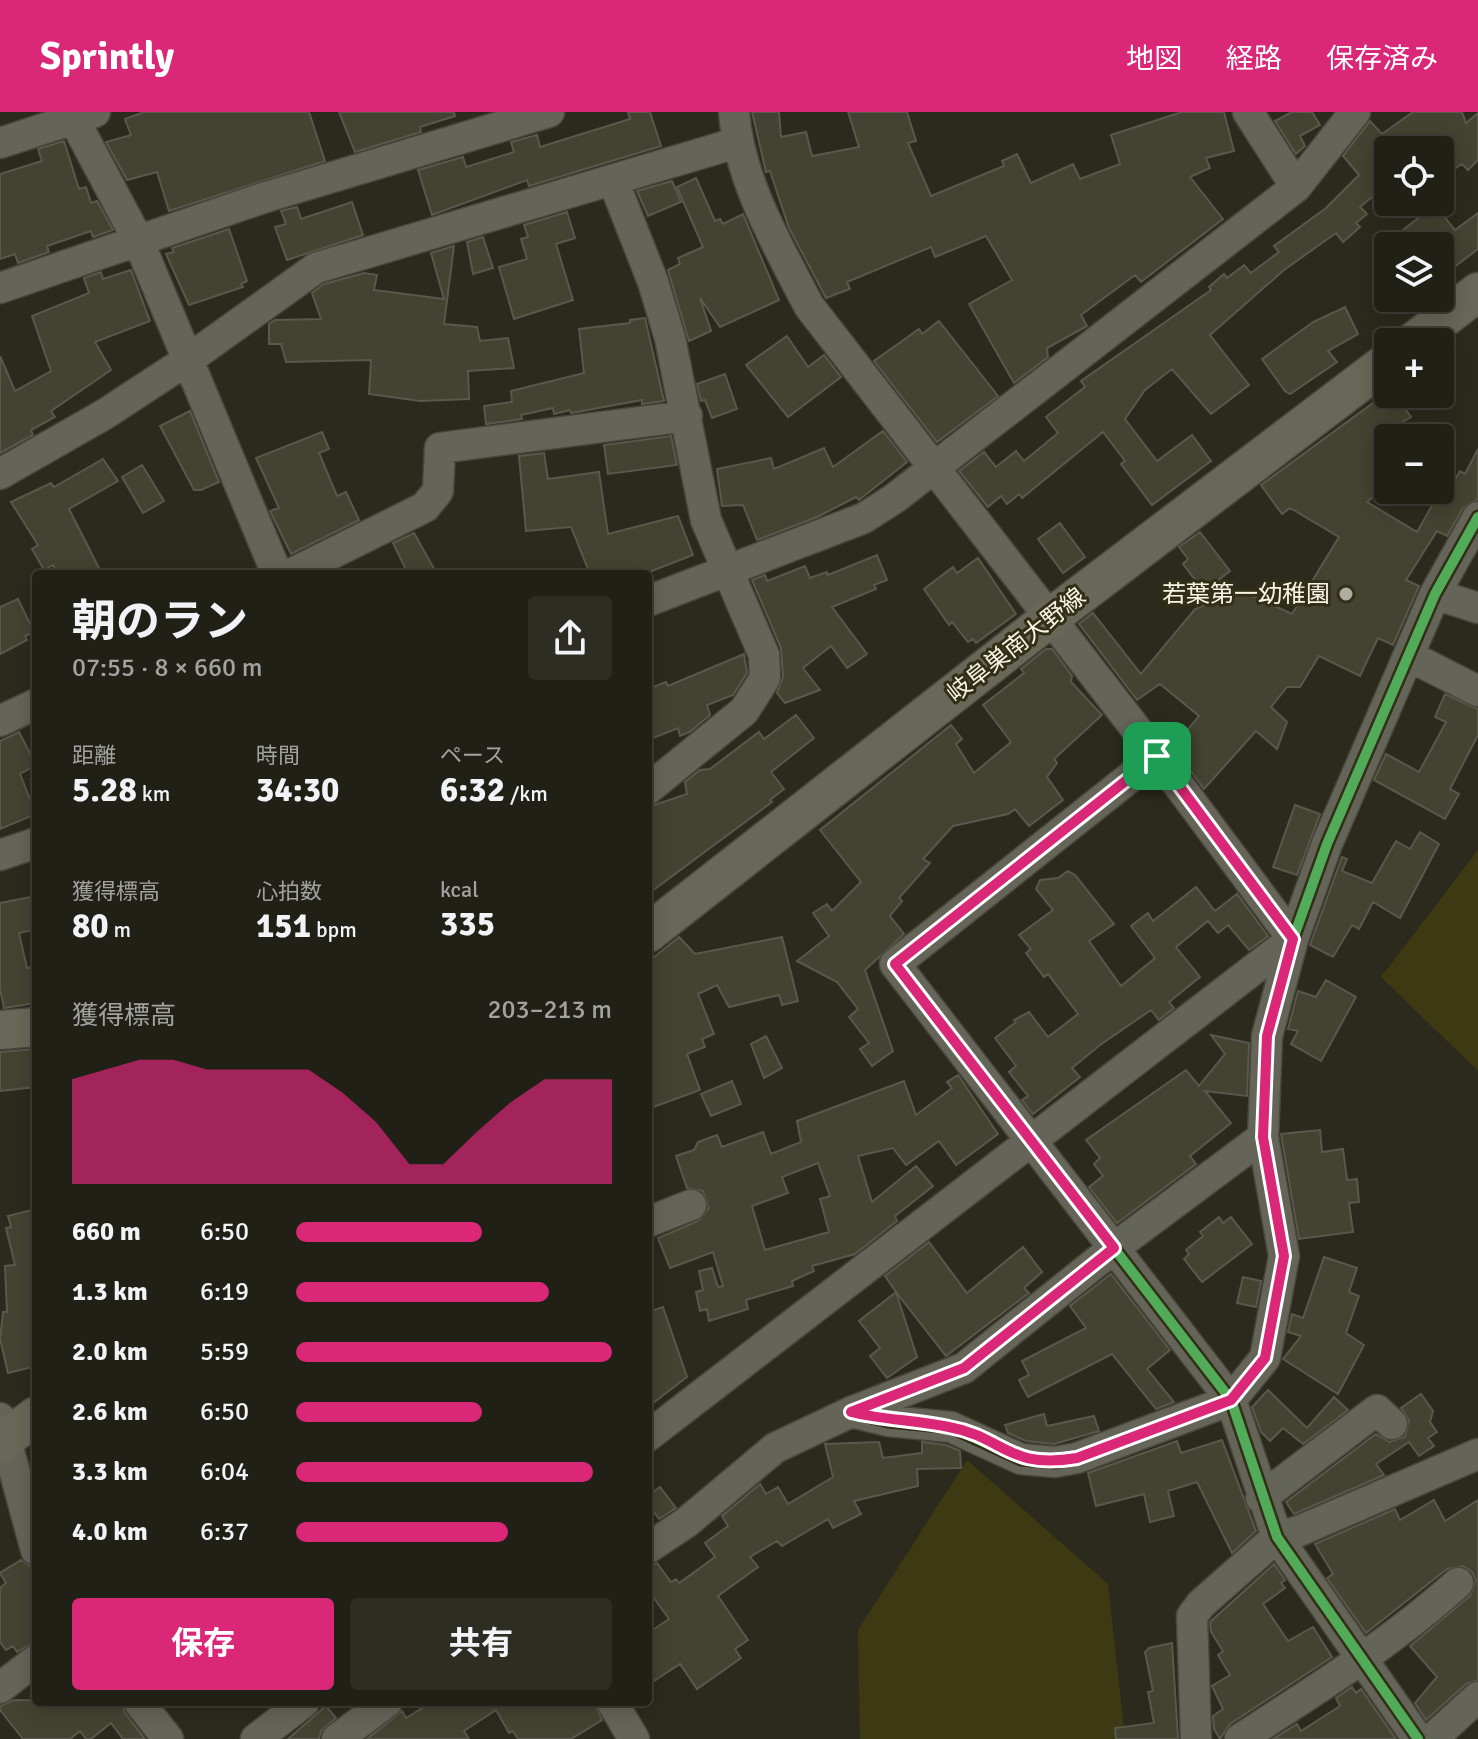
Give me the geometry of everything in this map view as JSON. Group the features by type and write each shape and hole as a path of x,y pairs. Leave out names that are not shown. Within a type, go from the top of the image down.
{"main road":[{"path":"1431,328 1478,292"},
{"name":"岐阜巣南大野線","path":"652,930 1050,618 1374,372"},
{"path":"0,1030 32,1027"},
{"path":"2,1433 32,1418"}],"street":[{"path":"0,288 263,198 549,112"},
{"path":"734,112 736,143 775,240 809,306 1157,756 1293,939"},
{"path":"1248,112 1296,187"},
{"path":"652,600 730,573 864,518 936,469 1296,187 1355,112"},
{"path":"0,143 80,115 138,240 275,570"},
{"path":"0,474 105,414 189,359 316,268 736,143"},
{"path":"613,180 653,282 687,416 706,520 764,655 765,678 744,711 652,786"},
{"path":"299,570 425,507 438,491 440,448 687,416"},
{"path":"851,1412 888,1421 951,1427 1021,1459 1055,1462 1077,1458 1231,1400 1265,1358 1284,1256 1263,1137 1267,1036 1293,939 1327,844 1435,594 1478,517"},
{"path":"1435,594 1478,608"},
{"path":"1409,656 1478,691"},
{"path":"0,721 32,706"},
{"path":"1157,756 895,964 1231,1400 1261,1498 1277,1537 1418,1739"},
{"path":"0,855 32,844"},
{"path":"652,1433 1293,939"},
{"path":"652,1545 687,1522 775,1448 851,1412 964,1368 1114,1248 1263,1137"},
{"path":"652,1220 691,1205"},
{"path":"1261,1498 1377,1410 1392,1424"},
{"path":"2,1433 32,1536"},
{"path":"1196,1739 1192,1616 1277,1537 1299,1531 1478,1454"},
{"path":"1240,1739 1363,1660 1414,1622 1458,1583"},
{"path":"0,1688 32,1663"},
{"path":"1432,1739 1478,1697"},
{"path":"142,1706 168,1739"},
{"path":"256,1739 299,1706"},
{"path":"337,1739 382,1706"},
{"path":"614,1706 634,1739"}],"shaded area":[{"path":"1478,850 1478,1071 1381,977"},
{"path":"967,1460 1108,1584 1125,1739 860,1739 858,1630"}],"building":[{"path":"144,112 309,112 325,161 169,211 157,172 127,180 106,142 131,135 125,119"},
{"path":"339,112 454,112 455,116 420,127 421,132 355,152"},
{"path":"628,112 650,112 661,146 529,186 527,180 432,215 418,170 463,157 466,167 514,152 511,142 537,135 540,147 630,119"},
{"path":"752,112 779,112 781,137 806,132 812,156 859,147 848,112 907,112 916,141 908,143 931,196 1004,166 1002,161 1017,154 1031,183 1073,164 1080,179 1120,164 1111,135 1182,112 1224,112 1234,151 1206,158 1210,168 1190,177 1223,219 1141,282 1135,275 1081,315 1087,326 1047,348 1048,357 1014,383 969,304 1012,280 986,236 935,257 931,247 847,282 850,289 826,298 789,228 770,171 766,172"},
{"path":"1292,112 1312,112 1320,125 1300,136 1305,146 1296,154 1275,121"},
{"path":"1413,112 1462,112 1466,123 1478,113 1478,160 1468,170 1462,164 1454,169 1454,136 1374,136 1374,196 1360,207 1367,214 1356,223 1360,227 1343,242 1336,233 1284,270 1210,335 1249,385 1211,414 1172,369 1145,390 1125,419 1157,461 1192,435 1211,461 1152,505 1121,464 1125,461 1103,432 1022,498 1019,494 1007,504 1001,496 988,507 959,471 984,452 996,467 1016,451 1024,461 1058,433 1046,417 1085,387 1081,381 1211,290 1209,287 1224,274 1227,278 1244,265 1251,273 1279,252 1274,246 1326,208 1359,175 1343,156 1370,121 1382,134"},
{"path":"64,141 79,189 86,187 91,203 97,201 113,230 93,237 91,231 47,246 49,252 18,263 15,254 0,259 0,174 42,161 38,149"},
{"path":"696,178 715,221 720,219 723,224 743,214 779,300 720,327 700,298 711,331 689,341 668,270 680,264 678,258 703,247 677,187"},
{"path":"672,181 681,202 648,216 637,191"},
{"path":"352,202 363,235 287,260 275,227 286,224 281,211 297,207 301,219"},
{"path":"567,212 575,238 556,244 573,300 514,319 499,267 527,259 521,239 528,237 524,225"},
{"path":"1478,213 1478,249 1454,267 1454,232 1403,230 1421,216 1444,216 1455,230"},
{"path":"229,229 247,281 241,284 243,287 189,305 166,254 174,252 172,248"},
{"path":"483,237 493,268 473,274 467,242"},
{"path":"454,246 444,324 477,327 480,341 508,338 514,368 468,371 469,399 420,401 369,394 371,360 286,362 281,344 269,344 269,324 275,320 321,319 312,293 324,284 364,273 377,275 374,290 444,299 431,253"},
{"path":"131,270 150,321 95,342 111,370 51,411 55,417 31,430 33,435 0,453 0,356 15,391 51,371 32,316 89,293 84,278 101,272 103,279"},
{"path":"1345,307 1358,334 1328,351 1337,362 1290,394 1285,391 1262,359 1313,322"},
{"path":"645,318 664,401 642,404 642,400 571,413 570,410 554,414 553,408 521,415 522,419 486,424 484,406 512,402 511,391 584,373 579,329 630,323 630,320"},
{"path":"939,321 998,396 937,442 874,361 919,329 922,334"},
{"path":"787,336 808,367 824,355 841,377 788,417 746,365"},
{"path":"725,374 737,409 712,418 705,400 701,401 697,384"},
{"path":"1374,402 1374,408 1384,410 1405,408 1411,417 1402,424 1374,424 1374,496 1367,502 1417,532 1433,504 1454,504 1454,481 1460,471 1465,474 1478,449 1478,499 1463,508 1447,536 1437,531 1406,580 1419,586 1393,645 1378,638 1360,676 1319,656 1300,687 1287,687 1271,707 1287,722 1277,749 1256,731 1204,789 1173,747 1199,716 1160,684 1137,700 1079,624 1093,613 1141,674 1195,609 1213,602 1204,591 1246,593 1292,614 1339,537 1290,508 1282,514 1261,485"},
{"path":"190,411 219,482 201,490 194,490 160,426"},
{"path":"883,431 907,462 859,500 856,497 817,517 757,540 743,505 722,506 717,469 771,458 774,469 824,448 833,467"},
{"path":"322,432 329,449 319,453 337,496 346,492 359,520 291,554 270,511 279,508 256,458"},
{"path":"671,436 677,465 608,474 604,445"},
{"path":"544,453 548,479 599,472 608,534 678,516 693,555 652,571 588,570 571,527 526,531 519,456"},
{"path":"103,459 118,481 69,509 100,570 56,570 53,565 44,570 32,549 38,545 11,502 51,483 54,487"},
{"path":"142,465 164,501 143,513 122,477"},
{"path":"1060,523 1085,557 1063,573 1038,539"},
{"path":"1200,532 1230,571 1204,591 1183,564 1188,559 1179,547"},
{"path":"414,533 435,570 406,570 393,543"},
{"path":"877,555 887,580 874,585 876,589 832,607 867,654 847,668 831,646 803,668 820,690 785,703 777,693 783,677 781,648 752,580 765,575 767,581 805,566 810,578 827,572 828,575"},
{"path":"978,558 1016,614 976,643 973,639 968,642 952,622 949,625 924,589 953,567 957,573"},
{"path":"18,599 32,633 25,636 27,640 0,654 0,607"},
{"path":"1046,649 1052,649 1072,676 1071,682 1102,715 1054,759 1057,763 1047,777 1063,800 1029,826 1015,809 1008,814 953,826 923,859 930,863 899,898 902,901 890,916 904,934 865,970 893,1051 872,1066 860,1049 869,1043 849,1017 858,1009 837,982 797,961 829,936 813,913 827,904 832,911 861,882 820,830 951,725 962,739 956,744 974,773 1011,742 983,705 1024,673 1021,669"},
{"path":"744,654 747,673 733,695 707,705 710,715 690,732 680,736 678,728 652,738 652,687 666,682 668,686"},
{"path":"1445,694 1478,709 1478,735 1450,789 1459,794 1445,819 1374,780 1386,754 1419,772 1446,722 1435,717"},
{"path":"796,715 814,738 771,772 784,789 770,800 772,802 652,891 652,806 687,794 685,782 700,770 710,769 759,732 764,739"},
{"path":"19,732 32,757 32,767 20,774 32,804 32,816 0,829 0,741"},
{"path":"1295,805 1320,814 1297,875 1273,867"},
{"path":"1420,832 1439,844 1400,918 1373,902 1359,929 1352,925 1333,957 1310,945 1342,857 1347,859 1342,871 1372,883 1396,841 1410,849"},
{"path":"1068,871 1075,875 1114,924 1089,941 1121,986 1155,958 1131,926 1148,913 1153,921 1196,887 1215,911 1237,894 1268,936 1249,950 1228,925 1218,933 1208,921 1176,947 1200,977 1169,1002 1174,1008 1159,1020 1151,1010 1100,1045 1072,1068 1080,1077 1033,1114 1022,1100 1028,1096 1009,1072 1016,1066 995,1038 1016,1022 1014,1020 1029,1012 1048,1037 1078,1014 1048,974 1044,977 1026,953 1031,949 1019,935 1053,910 1036,889 1040,880 1058,878"},
{"path":"32,897 32,930 19,933 27,968 32,967 32,1004 4,1008 0,989 0,903"},
{"path":"679,937 695,954 782,937 798,1001 782,1005 779,995 729,1007 717,985 698,994 714,1034 702,1039 705,1047 687,1054 700,1090 652,1108 652,959"},
{"path":"1326,980 1356,997 1321,1061 1291,1044 1298,1031 1288,1029 1298,991 1316,997"},
{"path":"1211,1035 1249,1043 1247,1096 1205,1091 1231,1123 1190,1156 1196,1164 1117,1223 1089,1187 1103,1176 1094,1164 1100,1158 1086,1140 1186,1070 1199,1086 1225,1054"},
{"path":"766,1036 782,1068 764,1078 751,1044"},
{"path":"32,1049 32,1087 0,1091 0,1052"},
{"path":"958,1075 998,1134 956,1165 939,1141 906,1165 893,1148 858,1156 872,1202 916,1166 933,1186 895,1216 897,1221 855,1254 812,1266 814,1271 792,1281 793,1286 746,1300 748,1309 709,1321 707,1309 700,1311 696,1292 703,1290 699,1271 712,1268 718,1287 723,1286 713,1252 670,1268 658,1238 698,1221 709,1208 703,1191 687,1188 676,1156 694,1150 698,1142 717,1135 722,1147 763,1132 771,1154 801,1142 797,1121 904,1081 916,1115 952,1088 947,1082","holes":["818,1163 830,1196 820,1199 829,1232 765,1250 752,1206 788,1193 782,1177"]},
{"path":"732,1081 741,1104 711,1116 701,1094"},
{"path":"1320,1130 1322,1152 1343,1149 1347,1180 1357,1179 1359,1202 1349,1203 1353,1232 1299,1239 1281,1134"},
{"path":"32,1210 32,1367 8,1373 0,1339 3,1312 7,1312 5,1266 15,1265 6,1228 11,1227 8,1216"},
{"path":"1219,1217 1223,1223 1231,1217 1252,1244 1202,1282 1184,1259 1189,1254 1186,1250 1203,1236 1200,1232"},
{"path":"929,1242 967,1293 1023,1247 1042,1272 1024,1288 1029,1293 946,1356 885,1276"},
{"path":"1324,1257 1357,1268 1349,1292 1359,1296 1346,1333 1364,1345 1338,1394 1283,1359 1301,1336 1288,1332 1292,1314 1303,1318"},
{"path":"1111,1274 1170,1350 1147,1369 1174,1402 1156,1409 1112,1354 1028,1397 1019,1380 1029,1375 1022,1361 1086,1328 1070,1306"},
{"path":"1243,1277 1261,1281 1256,1307 1237,1303"},
{"path":"896,1292 917,1357 887,1378 870,1356 880,1348 859,1321"},
{"path":"663,1307 687,1377 652,1404 652,1311"},
{"path":"1268,1390 1307,1428 1334,1397 1348,1410 1303,1444 1283,1428 1270,1441 1261,1432 1252,1407"},
{"path":"1421,1394 1433,1411 1430,1422 1437,1432 1428,1438 1434,1446 1419,1456 1409,1442 1376,1464 1384,1475 1294,1514 1286,1502 1376,1434 1389,1442 1405,1437 1409,1420 1401,1408"},
{"path":"1044,1414 1047,1426 1094,1416 1099,1431 1054,1444 1026,1441 1008,1433 1005,1425"},
{"path":"1222,1440 1256,1531 1232,1553 1197,1482 1168,1491 1174,1516 1150,1522 1144,1494 1096,1506 1088,1473 1177,1441 1181,1453"},
{"path":"879,1442 883,1458 922,1453 922,1442 946,1445 960,1451 961,1468 917,1469 918,1486 854,1501 861,1514 833,1528 828,1519 782,1546 777,1541 750,1557 758,1567 718,1596 748,1640 735,1649 741,1658 697,1689 680,1664 652,1682 652,1630 669,1619 652,1596 652,1565 657,1563 671,1582 676,1579 679,1583 715,1557 705,1543 728,1526 722,1516 760,1484 766,1494 778,1487 788,1504 833,1477 825,1444"},
{"path":"660,1487 676,1508 659,1519 652,1509 652,1493"},
{"path":"1434,1500 1445,1521 1478,1500 1478,1680 1466,1684 1426,1720 1415,1703 1437,1677 1410,1646 1470,1596 1476,1580 1472,1572 1463,1566 1447,1569 1366,1633 1327,1578 1333,1574 1315,1544 1395,1509 1400,1520"},
{"path":"21,1560 32,1567 32,1643 17,1652 13,1646 6,1650 0,1642 0,1588 6,1583 0,1573"},
{"path":"1274,1564 1285,1580 1281,1583 1285,1588 1263,1604 1288,1641 1313,1627 1332,1657 1230,1724 1220,1739 1214,1729 1213,1716 1223,1709 1212,1686 1230,1675 1218,1655 1223,1651 1211,1632 1210,1622"},
{"path":"1172,1643 1178,1739 1116,1739 1115,1728 1154,1723 1148,1692 1153,1691 1145,1652 1149,1648"},
{"path":"1352,1687 1356,1693 1361,1689 1396,1739 1273,1739 1297,1724 1301,1731 1340,1706 1336,1698"},
{"path":"14,1700 32,1700 32,1706 122,1706 145,1739 123,1739 111,1723 91,1739 86,1739 80,1731 70,1739 23,1739 0,1706"},
{"path":"326,1706 336,1718 321,1731 319,1739 288,1739"},
{"path":"426,1706 596,1706 602,1720 571,1739 518,1739 513,1731 509,1733 496,1710 464,1731 469,1739 367,1739 402,1711 406,1718"}],"cycle path":[{"path":"851,1412 888,1421 951,1427 1021,1459 1055,1462 1077,1458 1231,1400 1265,1358 1284,1256 1263,1137 1267,1036 1293,939 1327,844 1435,594 1478,517"},
{"path":"1157,756 895,964 1231,1400 1277,1537 1418,1739"}],"place":[{"name":"若葉第一幼稚園","path":"1346,594"}],"route":[{"path":"1157,756 1293,939 1267,1036 1263,1137 1284,1256 1271,1311 1265,1358 1231,1400 1196,1416 1077,1458 1055,1462 1021,1459 951,1427 888,1421 851,1412 964,1368 1114,1248 895,964 1157,756"}]}
